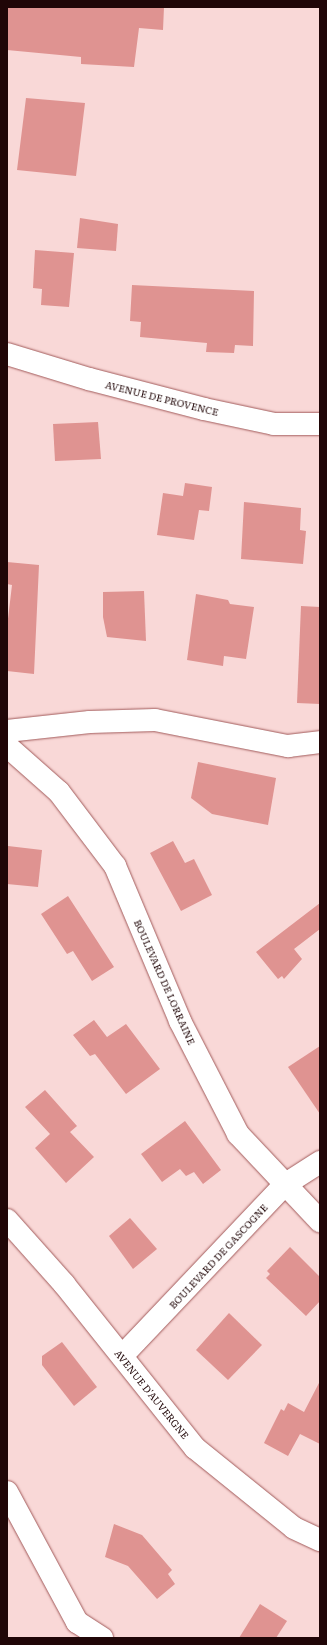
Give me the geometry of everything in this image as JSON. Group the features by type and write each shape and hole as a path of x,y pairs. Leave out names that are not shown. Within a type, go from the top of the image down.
{"street":[{"name":"AVENUE DE PROVENCE","path":"7,354 89,379 204,409 274,424 320,424"},
{"path":"7,731 90,722 156,720 288,746 320,742"},
{"name":"BOULEVARD DE LORRAINE","path":"7,746 59,792 115,866 180,1021 238,1134 284,1186 320,1221"},
{"name":"BOULEVARD DE GASCOGNE","path":"122,1356 284,1186 320,1162"},
{"name":"AVENUE D'AUVERGNE","path":"7,1220 64,1284 195,1448 294,1528 320,1540"},
{"path":"7,1492 77,1622 102,1638"}],"building":[{"path":"7,7 164,7 163,30 139,28 134,67 81,64 81,57 7,50"},
{"path":"26,98 85,103 76,176 17,170"},
{"path":"80,218 118,224 116,251 77,248"},
{"path":"35,250 74,253 69,307 41,305 42,289 33,288"},
{"path":"132,285 254,291 253,346 235,345 234,353 206,352 207,343 140,337 141,322 130,321"},
{"path":"98,422 101,459 55,461 53,424"},
{"path":"185,483 212,487 209,511 199,510 194,540 157,535 163,493 183,496"},
{"path":"244,502 301,508 300,530 306,531 303,564 241,559"},
{"path":"7,562 39,565 34,674 7,671 7,627 12,585 7,584"},
{"path":"144,591 146,641 107,637 103,617 103,592"},
{"path":"196,594 228,600 230,604 254,607 246,659 224,656 223,666 187,660"},
{"path":"301,606 320,607 320,704 297,703"},
{"path":"198,762 276,778 268,825 212,814 191,798"},
{"path":"173,841 185,863 194,859 212,895 181,911 150,853"},
{"path":"8,846 42,850 38,887 7,884"},
{"path":"68,896 114,967 92,981 73,951 67,954 41,914"},
{"path":"320,903 320,929 294,949 302,959 284,979 282,976 278,979 256,952"},
{"path":"94,1020 107,1037 126,1024 160,1069 126,1094 95,1054 90,1056 73,1035"},
{"path":"320,1046 320,1114 288,1067"},
{"path":"45,1090 77,1126 70,1132 94,1157 66,1183 35,1148 50,1134 25,1107"},
{"path":"185,1121 221,1170 203,1184 194,1172 186,1176 180,1169 162,1182 141,1154"},
{"path":"130,1218 157,1249 133,1269 109,1236"},
{"path":"290,1247 320,1277 320,1301 306,1316 266,1278 270,1274 267,1271"},
{"path":"229,1313 262,1345 228,1380 196,1350"},
{"path":"62,1342 97,1387 74,1406 42,1365 42,1356"},
{"path":"320,1381 320,1444 300,1434 288,1456 264,1443 281,1409 284,1411 288,1403 304,1412"},
{"path":"114,1524 142,1535 172,1570 168,1574 175,1584 157,1599 128,1566 105,1557"},
{"path":"260,1604 287,1621 276,1638 239,1638"}]}
